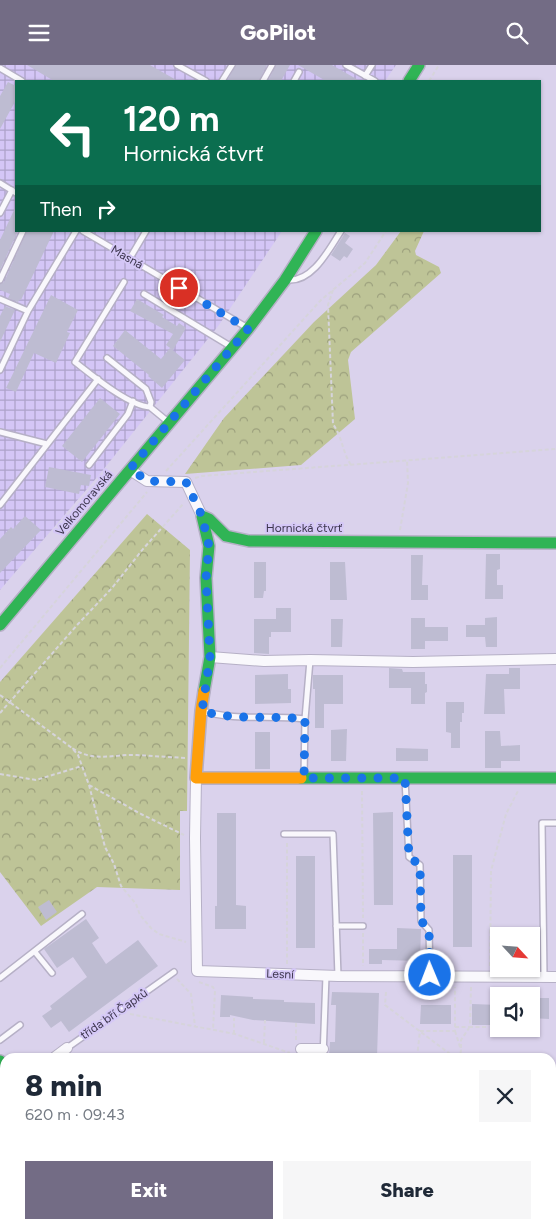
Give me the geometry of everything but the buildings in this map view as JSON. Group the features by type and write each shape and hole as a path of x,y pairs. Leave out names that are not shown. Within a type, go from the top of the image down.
{"street":[{"path":"410,80 419,65"},
{"name":"Velkomoravská","path":"0,625 248,329 285,280 315,232"},
{"path":"130,469 148,481 186,482 202,516 209,546 206,578 210,657 202,711 196,778 556,778"},
{"path":"202,516 208,519 226,536 209,546"},
{"name":"Hornická čtvrť","path":"226,536 249,541 556,543"},
{"path":"210,657 264,661 413,662 556,659"},
{"name":"Lesní","path":"196,778 194,837 196,971 326,975 490,976"},
{"name":"Lesní","path":"540,977 556,977"},
{"name":"třída bří Čapků","path":"60,1053 67,1048"},
{"path":"298,1052 323,1053"}],"lane":[{"path":"177,65 198,79"},
{"path":"223,80 232,65"},
{"path":"264,80 272,65"},
{"path":"346,65 373,80"},
{"path":"365,76 372,65"},
{"path":"0,68 20,80"},
{"path":"295,80 299,72"},
{"path":"0,183 14,191 0,213"},
{"path":"0,280 23,232"},
{"path":"0,370 28,311 75,232"},
{"name":"Masná","path":"86,232 248,329"},
{"path":"130,258 145,232"},
{"path":"285,280 302,278 312,270 340,232"},
{"path":"124,282 76,363 141,407 150,407 169,423"},
{"path":"144,294 232,347"},
{"path":"0,299 28,311"},
{"path":"107,358 146,389 150,407"},
{"path":"0,505 98,379"},
{"path":"88,465 128,414 133,401"},
{"path":"0,432 47,444"},
{"path":"304,778 305,719 310,660"},
{"path":"202,711 228,717 289,717 305,719"},
{"path":"405,778 409,857 420,865 421,921 429,929 430,975"},
{"path":"544,977 542,823 556,823"},
{"path":"286,834 333,834 338,975"},
{"path":"0,978 82,914"},
{"path":"336,926 363,926"},
{"path":"35,952 52,973"},
{"name":"třída bří Čapků","path":"67,1048 174,972"},
{"path":"323,1053 326,975"},
{"path":"0,1040 20,1025"}],"path":[{"path":"430,80 439,65"},
{"path":"0,668 158,480 300,322 333,290 365,263 385,232"},
{"path":"333,290 328,305 333,424 341,436 346,457 351,465"},
{"path":"186,482 202,476 556,449"},
{"path":"398,542 408,483 407,460"},
{"path":"0,713 192,494"},
{"path":"0,695 82,755 102,757 138,755 197,759"},
{"path":"72,748 78,755 89,785 105,847 122,886 136,904 140,915 159,934 196,946"},
{"path":"0,775 36,780 82,766"},
{"path":"490,927 491,871 506,814 525,778"},
{"path":"363,779 361,794 363,975"},
{"path":"89,785 163,826 184,836 194,837"},
{"path":"286,834 287,974"},
{"path":"174,972 175,977 191,994 195,1027"},
{"path":"198,977 198,982 213,987 213,1030"},
{"path":"456,987 455,1031 461,1050"},
{"path":"461,1053 461,1040 470,1027 471,987"},
{"path":"386,992 385,1005 449,1053"},
{"path":"118,1011 234,1034 298,1052"},
{"path":"234,1018 234,1034"},
{"path":"264,1043 265,1020"},
{"path":"455,1027 486,1027"},
{"path":"420,1031 455,1031"},
{"path":"417,1053 420,1031"}],"shaded area":[{"path":"0,65 396,65 386,80 15,80 15,232 281,232 219,325 99,475 0,590"}],"green space":[{"path":"400,232 424,232 415,251 416,255 439,267 441,273 351,352 348,360 355,419 301,465 185,474 224,418 314,322 376,265"},
{"path":"147,514 190,550 187,811 180,811 180,890 97,887 41,926 0,872 0,682"}],"traffic: fast":[{"path":"410,80 419,65"},
{"path":"0,625 248,329 285,280 315,232"},
{"path":"204,691 210,657 206,578 209,546 202,516 209,519 226,536 249,541 556,543"},
{"path":"301,778 556,778"}],"traffic: slow":[{"path":"204,691 196,778 301,778"}],"route":[{"path":"179,288 248,329 130,469 148,481 186,482 202,516 209,546 206,578 210,657 202,711 238,718 289,717 305,719 304,778 405,778 409,857 420,865 421,921 429,929 430,975"}]}
